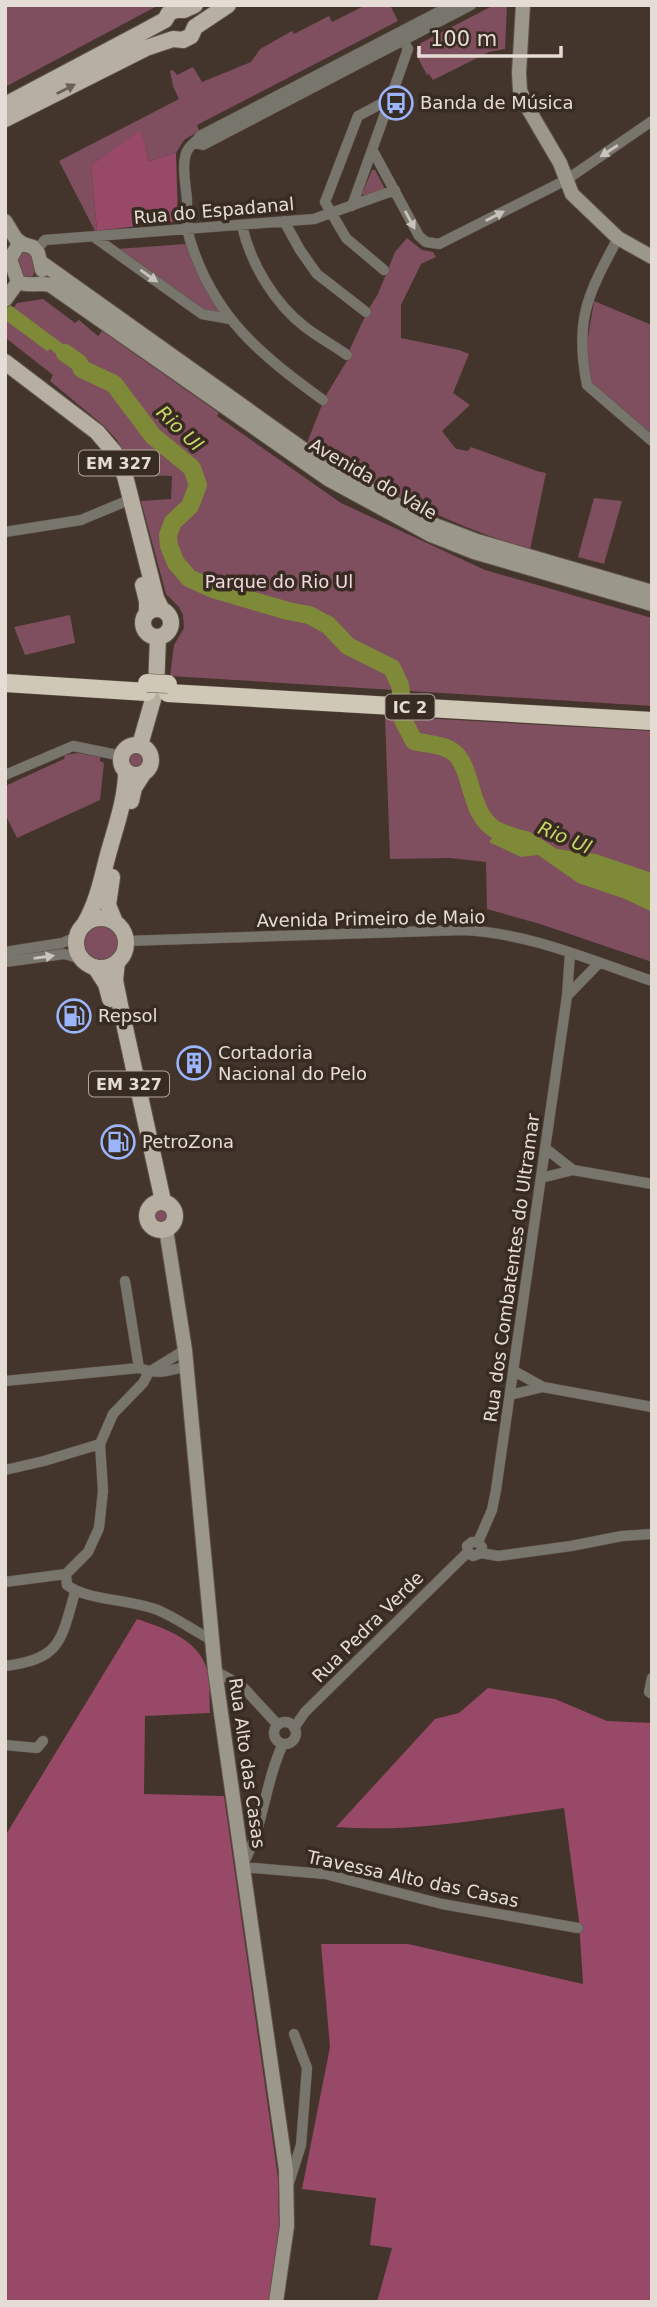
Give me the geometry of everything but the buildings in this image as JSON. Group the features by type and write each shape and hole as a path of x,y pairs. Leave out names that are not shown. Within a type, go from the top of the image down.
{"highway":[{"name":"IC 2","path":"5,676 652,721"},
{"name":"IC 2","path":"5,683 147,687"},
{"name":"IC 2","path":"168,689 652,714"}],"main road":[{"path":"195,27 228,5"},
{"path":"513,5 513,93 519,109 552,167 621,232 652,249"},
{"path":"523,5 519,73 520,90 526,106 559,163 572,194 618,238 652,257"},
{"path":"5,119 146,48 191,36 195,27 190,8 176,9 169,13 165,20 164,27 173,39"},
{"path":"5,105 165,20"},
{"name":"Avenida do Vale","path":"5,221 16,239 334,471 435,525 477,541 652,592"},
{"path":"7,298 18,282 8,256 17,247 34,252 40,277 35,283"},
{"name":"Avenida do Vale","path":"18,282 23,285 50,285 328,479 431,535 474,551 652,604"},
{"name":"EM 327","path":"5,362 97,432 114,452 125,476 156,598 155,612"},
{"name":"EM 327","path":"5,374 90,438 105,457 124,502 147,601 155,612 169,615 171,623 166,634 158,637 156,689 140,745 148,750 152,759 150,768 134,788 109,886 108,905 126,942 117,962 115,980 159,1202"},
{"path":"80,930 94,908 114,835 126,785 124,764 131,746 140,745"},
{"path":"124,764 134,775 143,774"},
{"path":"80,930 101,917 115,922"},
{"name":"EM 327","path":"80,930 76,946 106,984 159,1202"},
{"path":"88,963 103,968 117,962"},
{"name":"EM 327","path":"159,1202 148,1210 149,1224 157,1229 166,1229"},
{"name":"Rua Alto das Casas","path":"166,1229 186,1350 215,1671 287,2188 287,2226 276,2302"}],"street":[{"path":"323,400 268,359 230,319 211,289 190,242 185,160 189,148 200,136 452,5"},
{"path":"195,143 203,145 471,5"},
{"path":"352,206 408,49 403,40"},
{"path":"384,270 346,237 325,202 358,116 392,98"},
{"path":"373,151 419,236 433,244 444,242 566,180 652,121"},
{"name":"Rua do Espadanal","path":"34,252 45,240 314,219 394,190"},
{"path":"284,221 317,274 366,312"},
{"path":"242,226 248,251 275,295 304,326 346,355"},
{"path":"94,237 202,314 230,319"},
{"path":"618,238 593,284 585,305 582,329 584,372 587,385 652,441"},
{"path":"5,532 81,520 124,502"},
{"path":"5,775 73,746 124,764"},
{"path":"5,952 62,943 80,930"},
{"name":"Avenida Primeiro de Maio","path":"126,942 490,931 521,937 652,981"},
{"name":"Rua dos Combatentes do Ultramar","path":"478,1542 492,1510 514,1371 567,996 570,953"},
{"path":"5,962 64,954 88,963"},
{"path":"567,996 599,963"},
{"path":"545,1148 573,1170"},
{"path":"541,1178 573,1170 652,1184"},
{"path":"5,1582 66,1574 88,1552 99,1528 103,1491 100,1444 113,1414 143,1383 144,1370 125,1282"},
{"path":"144,1370 186,1350"},
{"path":"5,1381 144,1370 162,1373 187,1366"},
{"path":"514,1371 543,1387 652,1407"},
{"path":"510,1395 543,1387"},
{"path":"5,1470 100,1444"},
{"path":"481,1553 482,1547 478,1542 469,1544 468,1552 473,1556 481,1553 498,1556 622,1536 652,1534"},
{"name":"Rua Pedra Verde","path":"294,1728 305,1712 468,1552"},
{"path":"66,1574 66,1585 75,1592 123,1600 159,1611 212,1640"},
{"path":"5,1667 43,1658 54,1647 65,1629 75,1592"},
{"path":"215,1671 241,1685 278,1725"},
{"path":"652,1678 649,1692 652,1694"},
{"path":"288,1723 294,1728 295,1738 282,1744 274,1734 278,1725 288,1723"},
{"path":"5,1745 37,1748 43,1741"},
{"path":"242,1867 250,1853 274,1762 282,1744"},
{"name":"Travessa Alto das Casas","path":"242,1867 325,1874 442,1904 578,1928"},
{"path":"287,2188 301,2145 307,2068 294,2034"}],"green space":[{"path":"5,5 159,5 5,87"},
{"path":"366,5 390,5 398,21 197,125 199,131 184,140 176,153 149,161 141,131 91,165 95,231 59,161 179,99 170,71 173,70 177,75 193,67 202,82 251,62 260,49 292,31 294,34 329,16 332,22"},
{"path":"494,5 507,5 505,49 489,52 433,80 427,75 416,54 421,43"},
{"path":"372,170 375,170 384,187 383,190 364,196 362,194"},
{"path":"407,238 422,250 433,252 436,257 421,264 401,305 401,338 469,354 453,393 470,405 442,431 456,449 468,451 471,447 546,473 530,550 471,529 387,491 307,443 325,397 348,359 348,353 378,294 395,252"},
{"path":"186,244 222,313 203,309 117,249"},
{"path":"24,251 32,256 34,266 33,275 27,279 21,276 17,262"},
{"name":"Parque do Rio Ul","path":"43,299 75,323 79,320 98,336 102,331 341,503 485,570 652,618 652,706 170,676 174,645 184,628 183,615 166,594 141,501 171,499 172,476 134,475 117,440 103,425 50,381 53,375 7,339 5,324 17,303"},
{"path":"594,301 652,325 652,434 593,387 589,379 586,357"},
{"path":"594,498 622,501 604,564 578,557"},
{"path":"70,615 75,643 25,655 14,627"},
{"path":"385,716 652,731 652,962 487,909 486,862 450,858 390,859"},
{"path":"137,752 143,754 143,766 137,768 131,766 129,760 131,754"},
{"path":"78,753 100,757 100,761 104,763 100,800 17,838 5,814 5,786 64,759 65,755"},
{"path":"101,925 114,930 119,943 114,956 101,961 88,956 83,943 88,930"},
{"path":"162,1206 168,1209 171,1215 168,1221 162,1224 156,1221 153,1215 156,1209"}],"shaded area":[{"path":"141,130 149,161 176,153 178,221 97,231 91,165"},
{"path":"5,301 87,362 80,372 5,320"},
{"path":"503,825 530,832 557,849 596,854 652,873 652,912 625,899 578,883 538,855 521,857 489,842"},
{"path":"137,1619 166,1630 194,1647 205,1664 208,1675 210,1713 145,1716 144,1794 224,1796 278,2178 279,2228 269,2302 5,2302 5,1836"},
{"path":"488,1688 555,1699 607,1721 652,1723 652,2302 377,2302 392,2248 370,2245 376,2198 302,2189 330,2047 321,1944 408,1944 583,1984 579,1921 564,1808 422,1826 336,1827 435,1719 459,1713"}],"waterway":[{"name":"Rio Ul","path":"65,353 79,363 82,369 114,384 153,436 192,468 198,485 190,506 173,522 168,535 176,563 189,578 213,589 309,615 328,625 348,646 392,668 401,693"},
{"name":"Rio Ul","path":"402,713 414,741 443,747 459,758 485,820 496,830 519,839"}],"place":[{"name":"Banda de Música","path":"396,103"},
{"name":"Repsol","path":"74,1016"},
{"name":"Cortadoria Nacional do Pelo","path":"194,1063"},
{"name":"PetroZona","path":"118,1142"}]}
